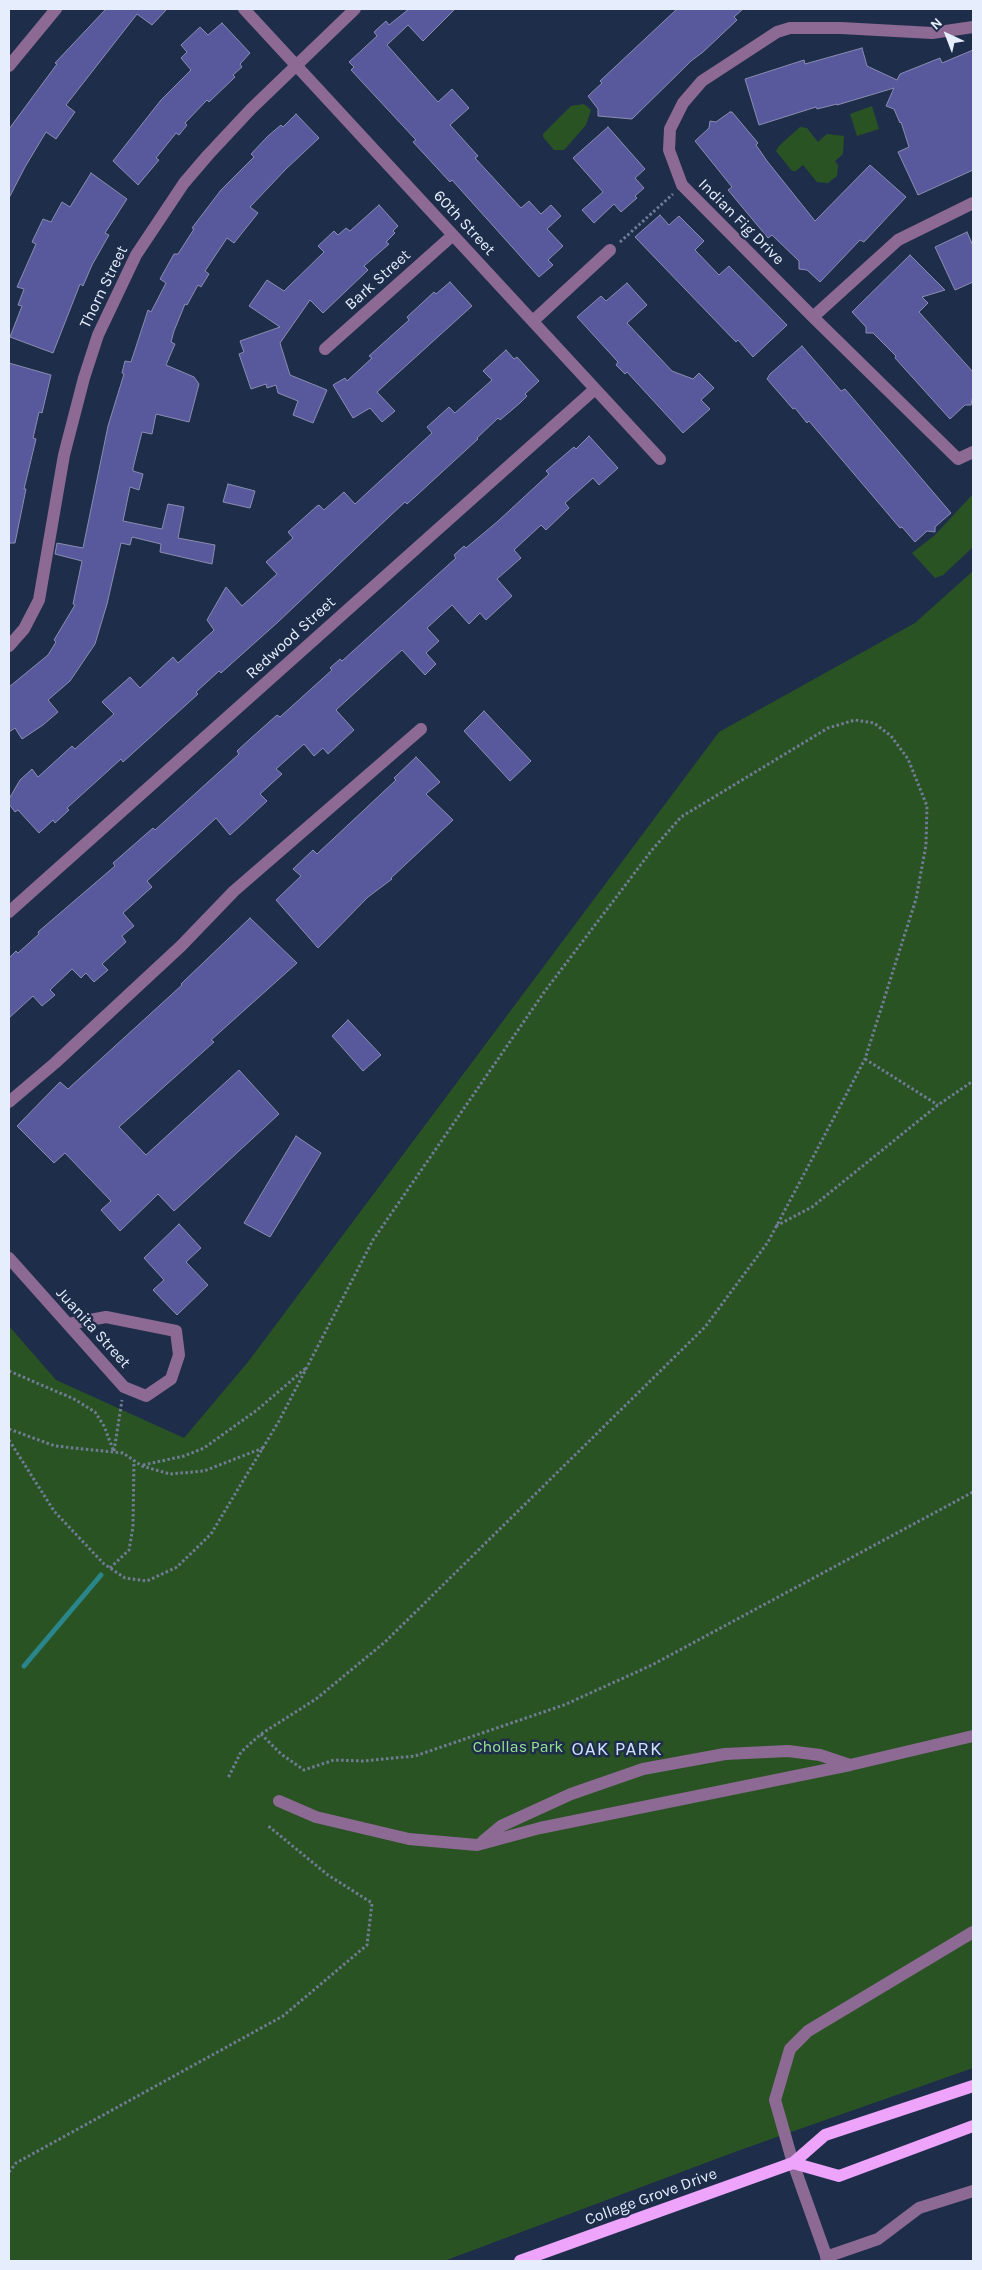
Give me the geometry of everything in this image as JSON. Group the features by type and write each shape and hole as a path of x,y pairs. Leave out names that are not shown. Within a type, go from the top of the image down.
{"main road":[{"name":"College Grove Drive","path":"520,2261 792,2163 825,2135 973,2086"},
{"path":"792,2163 839,2176 973,2126"}],"street":[{"path":"9,66 56,9"},
{"name":"60th Street","path":"244,9 660,459"},
{"name":"Thorn Street","path":"9,646 24,629 38,600 64,455 74,415 98,335 128,271 158,221 184,183 235,126 355,9"},
{"name":"Indian Fig Drive","path":"973,27 932,33 841,28 790,28 777,32 702,80 683,103 670,129 669,150 682,185 813,318 958,459 973,452"},
{"path":"813,318 898,240 973,203"},
{"name":"Bark Street","path":"325,349 453,235"},
{"path":"533,321 610,250"},
{"name":"Redwood Street","path":"9,912 595,389"},
{"path":"9,1102 181,946 234,891 421,729"},
{"name":"Juanita Street","path":"9,1258 124,1387 146,1396 170,1379 179,1355 176,1331 106,1317 68,1324"},
{"path":"279,1801 316,1817 409,1839 477,1845 540,1828 850,1765 973,1736"},
{"path":"477,1845 501,1826 527,1814 571,1794 643,1769 725,1754 788,1751 820,1755 850,1765"},
{"path":"973,1932 808,2030 790,2048 775,2100 792,2163 827,2259 878,2238 919,2208 973,2192"}],"path":[{"path":"610,250 626,238 682,185"},
{"path":"9,1440 54,1511 86,1546 110,1568 125,1578 147,1581 177,1567 212,1534 263,1448 308,1366 373,1240 545,991 652,850 681,817 828,728 855,720 874,723 891,736 908,759 926,806 926,845 916,900 865,1059 768,1242 705,1327 385,1642 316,1699 261,1734 241,1752 228,1778"},
{"path":"865,1059 938,1105"},
{"path":"776,1226 812,1207 938,1105 973,1081"},
{"path":"142,1466 184,1456 204,1448 257,1410 308,1366"},
{"path":"9,1371 74,1399 95,1412 104,1426 114,1452"},
{"path":"114,1452 124,1387"},
{"path":"9,1429 55,1446 122,1452 142,1466 170,1474 204,1471 263,1448"},
{"path":"110,1568 129,1550 133,1527 134,1460"},
{"path":"261,1734 281,1754 304,1770 334,1760 363,1761 416,1756 425,1753 564,1705 652,1665 973,1492"},
{"path":"9,2172 16,2163 283,2016 366,1945 372,1903 328,1875 266,1825"}],"green space":[{"path":"584,104 591,110 586,125 564,150 554,150 543,137 543,134 571,106"},
{"path":"872,106 879,129 857,136 850,114"},
{"path":"800,127 807,128 818,142 827,134 844,136 843,154 835,161 838,165 837,176 828,183 817,182 803,165 796,171 792,171 776,151"},
{"path":"973,494 973,547 943,575 935,578 912,553 935,535"},
{"name":"Chollas Park","path":"973,571 973,2068 740,2150 444,2261 9,2261 9,1326 56,1380 184,1438 248,1362 719,732 915,623"}],"building":[{"path":"106,9 167,9 152,25 137,14 66,105 75,112 56,139 46,132 9,198 9,129 57,64 55,63"},
{"path":"409,9 455,9 423,41 408,25 387,45 438,102 452,89 469,108 450,125 478,156 475,158 521,208 529,201 541,214 551,205 561,216 547,229 563,246 548,260 553,265 539,277 452,180 450,182 413,142 416,140 351,70 354,67 349,62 377,36 374,32 386,21 389,25"},
{"path":"677,9 743,9 734,17 737,20 691,61 632,119 598,116 598,109 588,96 602,83 600,81"},
{"path":"222,23 250,53 240,64 242,67 233,75 235,77 209,102 207,100 185,123 187,125 179,135 176,133 156,158 159,160 138,185 113,161 161,100 191,70 181,58 187,52 181,45 200,27 208,35"},
{"path":"862,48 867,66 897,80 900,74 940,58 942,63 973,50 973,170 918,195 898,152 909,147 901,122 894,109 886,106 894,88 837,105 817,109 816,107 759,125 745,79 804,60 805,64"},
{"path":"730,112 758,143 756,145 767,161 815,221 870,165 906,197 864,242 860,240 820,282 807,270 799,269 799,261 772,235 768,238 728,190 732,187 695,141 709,128 710,121 716,122"},
{"path":"296,114 319,138 250,207 258,213 234,243 227,238 205,271 209,274 201,287 198,285 187,305 185,304 174,331 171,342 175,344 166,365 194,377 199,384 189,422 156,414 152,434 142,432 133,471 143,474 139,490 130,487 123,521 162,529 168,504 184,507 178,538 215,545 212,564 160,552 161,544 132,537 130,545 121,543 107,604 95,644 70,681 48,700 58,712 22,739 15,728 9,732 9,687 48,655 56,642 54,640 75,605 73,604 82,561 55,554 57,543 83,548 108,426 124,374 122,373 125,361 131,362 148,310 151,312 166,283 160,279 174,254 178,254 194,229 192,228 221,190 254,157 251,154 268,136 281,125 283,127"},
{"path":"608,127 645,169 635,178 644,188 635,196 637,198 621,212 614,204 594,223 582,210 603,192 573,158"},
{"path":"91,173 127,199 105,233 109,235 92,265 83,286 80,284 53,353 10,337 22,306 18,305 24,289 17,287 36,244 32,242 43,219 51,222 62,202 70,207"},
{"path":"379,205 398,226 393,231 395,233 386,242 389,244 364,266 368,270 323,313 310,300 280,343 290,375 327,390 313,423 293,415 298,401 278,393 276,385 267,388 266,384 251,389 239,354 244,352 240,341 280,327 249,306 267,280 284,291 324,252 318,246 334,231 338,235 346,228 350,231"},
{"path":"660,215 669,225 679,216 704,241 695,250 719,275 729,266 787,325 753,357 738,340 736,342 635,237"},
{"path":"967,232 973,246 973,282 955,290 935,247"},
{"path":"910,255 945,290 922,297 928,303 919,312 973,372 971,405 965,405 950,419 895,358 896,356 873,333 866,333 866,327 852,312"},
{"path":"450,282 472,306 377,392 395,411 382,422 370,408 353,418 333,385 345,378 347,381 372,358 369,356 409,320 407,317 434,292 436,294"},
{"path":"627,283 647,305 627,323 672,371 693,379 699,373 714,388 701,400 710,409 683,433 627,372 625,374 616,365 618,362 577,317 601,296 606,301"},
{"path":"802,346 841,391 845,389 951,513 935,527 935,532 927,531 915,542 902,527 900,528 809,421 807,423 767,379 770,374"},
{"path":"506,350 514,359 517,357 539,381 525,394 527,396 520,403 500,420 498,418 478,439 407,504 405,502 278,622 221,673 219,671 196,692 198,694 123,762 121,759 67,808 69,810 55,823 53,820 39,833 18,810 15,812 9,804 9,799 20,780 32,769 38,777 72,746 75,749 114,714 102,702 130,677 140,688 173,657 178,663 214,630 207,620 226,587 242,606 277,574 266,562 293,538 288,532 317,506 319,505 324,510 344,492 355,504 432,433 427,427 449,407 455,413 492,380 483,371"},
{"path":"9,363 51,375 42,413 39,412 33,438 36,439 24,489 26,489 15,543 9,543"},
{"path":"589,436 618,468 599,485 593,478 565,503 569,508 546,530 541,525 514,550 521,558 497,579 512,596 486,620 480,613 469,624 452,605 427,628 439,641 426,653 436,664 425,675 402,650 336,710 354,730 328,754 323,748 314,756 304,744 276,769 282,774 260,794 267,801 230,835 216,818 147,881 152,887 123,913 134,926 122,936 126,942 102,964 108,970 94,982 86,973 81,978 72,969 50,990 55,995 42,1006 33,996 9,1018 9,958 16,951 18,953 39,934 38,932 115,866 113,863 153,828 155,830 239,754 237,751 250,739 277,715 280,717 332,670 330,668 340,659 342,661 456,558 454,555 464,546 466,548 497,522 549,474 546,471 574,447 576,449"},
{"path":"228,484 255,491 250,508 223,502"},
{"path":"484,711 531,761 510,781 464,731"},
{"path":"416,757 440,782 426,794 453,820 392,879 368,897 318,948 276,900 301,876 293,869 313,850 317,854 396,780 394,778"},
{"path":"250,918 297,963 211,1040 214,1042 119,1127 146,1155 239,1070 279,1114 174,1211 158,1194 120,1231 101,1210 111,1201 65,1153 54,1163 17,1126 60,1082 68,1089 182,985"},
{"path":"348,1020 381,1055 363,1071 332,1036"},
{"path":"296,1136 321,1153 270,1237 244,1223"},
{"path":"179,1224 201,1248 186,1262 208,1285 177,1315 153,1290 164,1280 144,1258"}],"waterway":[{"path":"24,1666 101,1575"}],"district":[{"name":"OAK PARK","path":"617,1750"}]}
